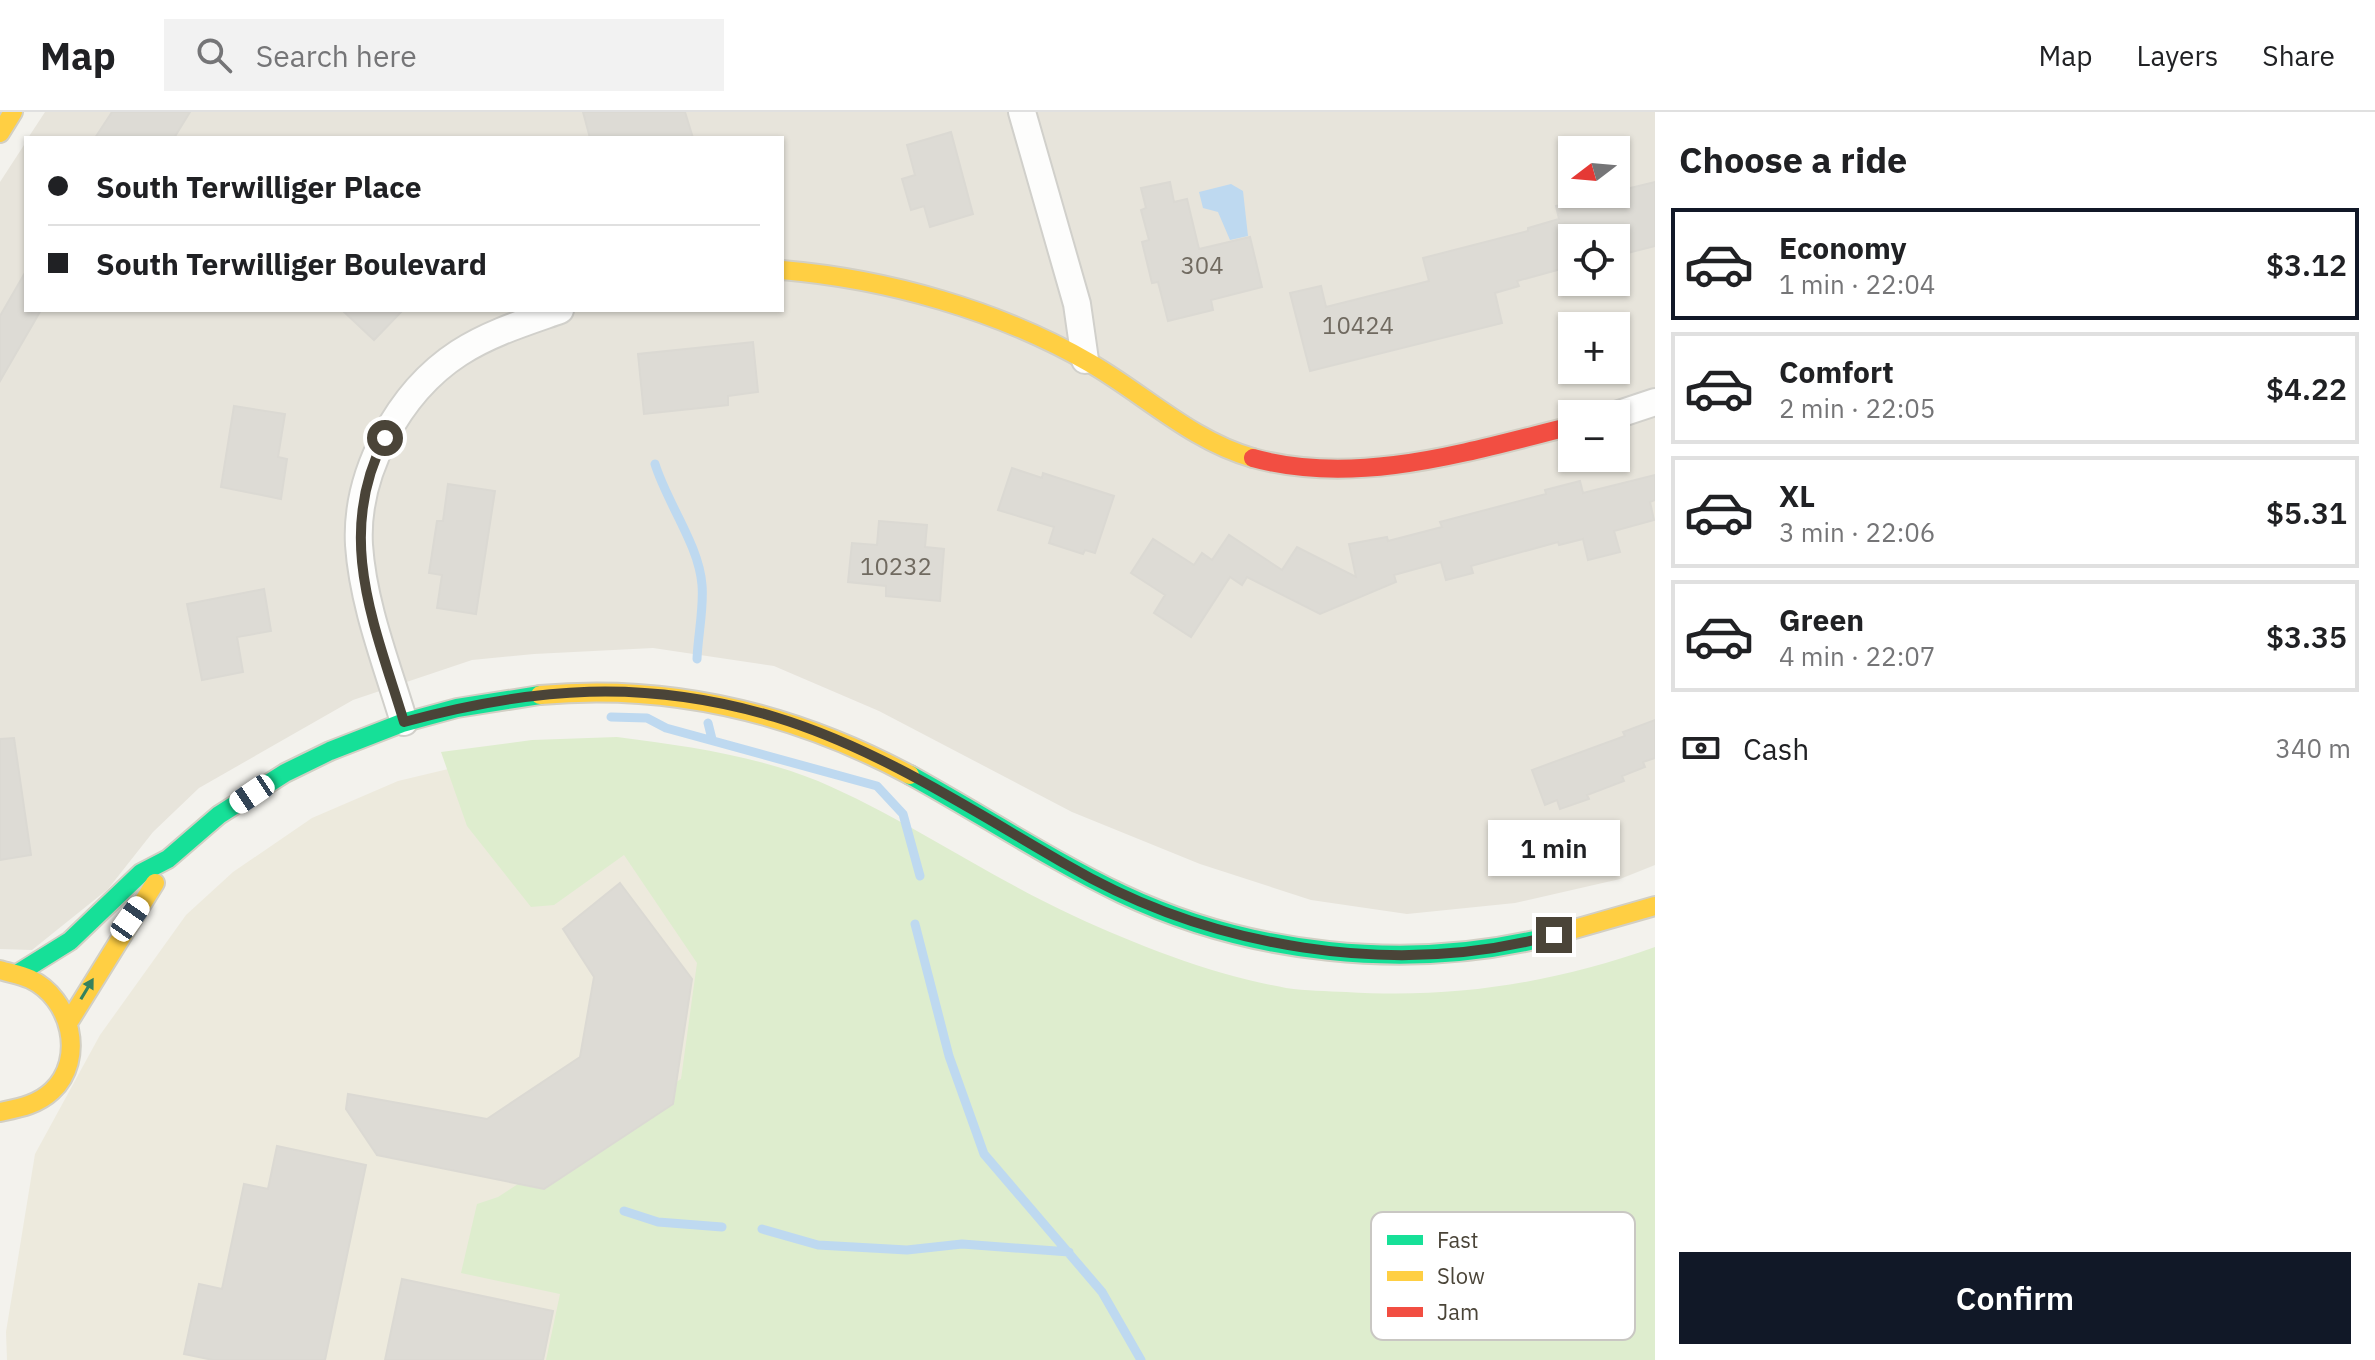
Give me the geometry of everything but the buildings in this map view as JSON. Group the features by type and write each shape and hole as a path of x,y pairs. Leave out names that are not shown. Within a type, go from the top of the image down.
{"main road":[{"path":"0,133 13,112"},
{"path":"784,270 837,276 951,305 1085,360 1240,454 1297,467 1328,470 1419,461 1558,429"},
{"path":"5,971 76,938 140,874 168,860 216,818 294,767 351,741 404,722 503,699 568,691 674,695 776,718 844,742 962,804 1068,866 1171,914 1292,946 1431,955 1530,942 1655,906"},
{"path":"1,1134 7,1111 42,1100 65,1073 70,1057 70,1020 168,860"},
{"path":"5,971 35,981 50,991 70,1020"}],"street":[{"path":"1022,112 1077,304 1085,360"},
{"path":"404,722 368,602 359,544 364,497 378,453 398,416 438,369 485,339 555,312"},
{"path":"1630,410 1655,402"}],"shaded area":[{"path":"45,112 1655,112 1655,865 1620,879 1515,903 1407,914 1311,900 1200,864 1072,812 879,711 774,666 653,648 534,654 472,660 353,700 199,788 153,832 108,889 32,950 0,949 0,182 24,145 24,312 784,312 784,136 29,136"},
{"path":"532,749 738,762 664,1360 7,1360 6,1332 35,1154 100,1035 186,915 233,872 312,818 398,781"}],"green space":[{"path":"617,737 694,748 794,772 883,812 1010,883 1099,927 1205,968 1286,988 1386,994 1503,986 1579,970 1655,947 1655,1360 546,1360 560,1294 461,1273 477,1204 498,1197 681,1079 697,963 624,855 554,905 531,907 467,826 441,752 532,740"}],"water":[{"path":"1231,184 1243,191 1248,236 1230,240 1218,212 1203,208 1199,192"}],"waterway":[{"path":"655,464 700,570 702,603 697,659"},
{"path":"611,717 647,718 666,728 877,786 903,814 920,876"},
{"path":"708,723 712,739"},
{"path":"915,924 949,1056 984,1154 1102,1292 1141,1360"},
{"path":"624,1211 658,1222 722,1227"},
{"path":"762,1229 818,1245 907,1250 962,1244 1069,1252"}],"traffic: fast":[{"path":"17,974 70,941 141,873 168,859 219,815 285,773 330,751 402,723 457,708 540,695"},
{"path":"910,775 1122,894 1222,931 1328,951 1383,954 1490,948 1543,938"}],"traffic: slow":[{"path":"0,133 13,112"},
{"path":"784,270 901,289 1018,327 1090,363 1189,429 1253,458"},
{"path":"540,695 589,692 637,694 731,707 822,735 910,775"},
{"path":"70,1020 155,883"},
{"path":"1543,938 1655,906"},
{"path":"0,970 30,979 56,1000 64,1014 71,1047 69,1063 52,1091 34,1103 0,1112"}],"traffic: jam":[{"path":"1253,458 1293,466 1333,469 1373,467 1454,455 1558,429"}],"route":[{"path":"385,438 364,497 359,544 368,602 404,722 517,696 568,691 674,695 729,705 844,742 1117,891 1171,914 1224,930 1292,946 1431,955 1530,942 1554,935"}]}
